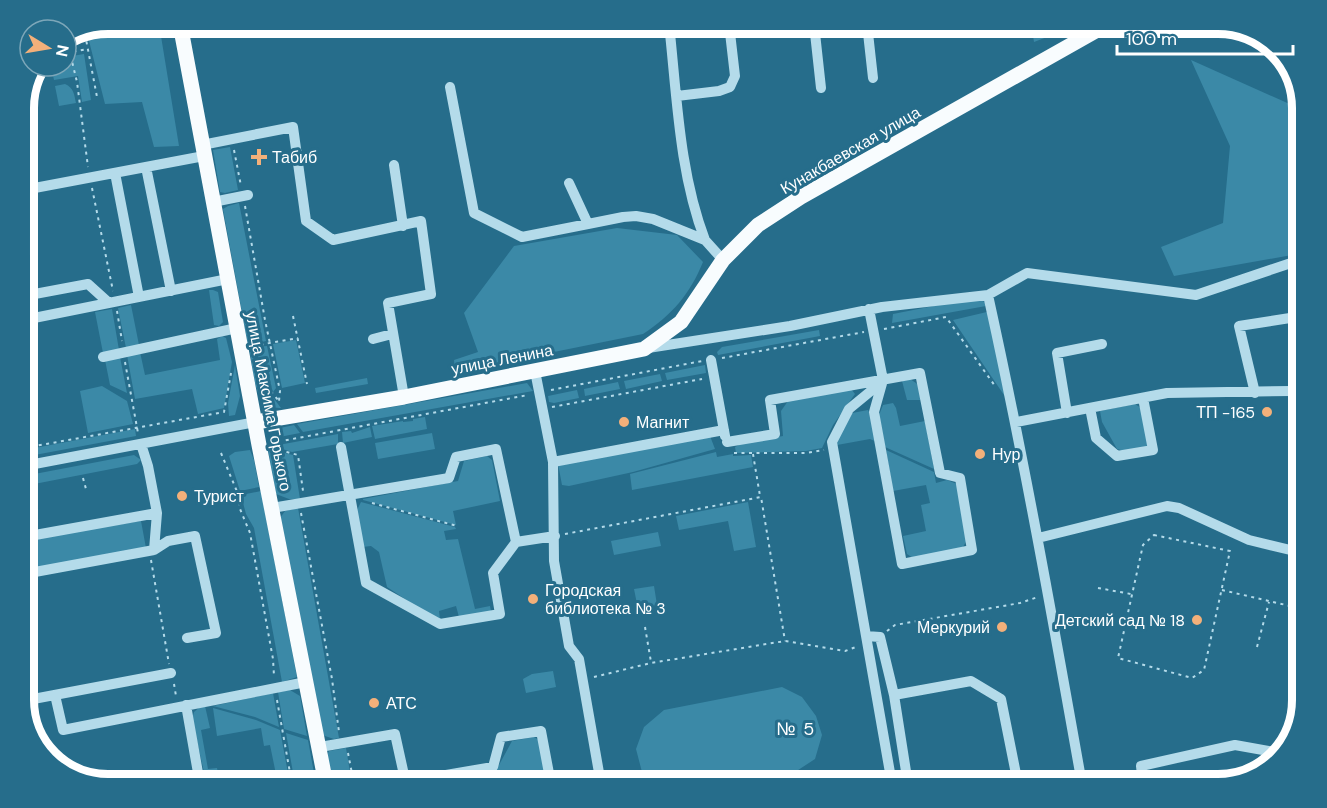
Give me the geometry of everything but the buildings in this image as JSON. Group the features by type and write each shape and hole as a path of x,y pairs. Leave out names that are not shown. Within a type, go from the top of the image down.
{"main road":[{"name":"улица Максима Горького","path":"182,34 202,151 324,774"},
{"name":"Кунакбаевская улица","path":"644,349 681,322 723,260 758,225 801,197 1090,34"},
{"name":"улица Ленина","path":"256,422 404,397 534,371 628,357 644,349"}],"street":[{"path":"670,34 687,176 695,212 705,240 723,260"},
{"path":"677,96 719,91 730,87 735,76 730,34"},
{"path":"815,34 821,88"},
{"path":"868,34 873,78"},
{"path":"450,87 474,213 522,237 623,217 645,217 705,240"},
{"path":"35,188 146,167 202,151 232,139 293,127 306,221 333,240 421,221 431,294 388,303 404,397"},
{"path":"394,165 403,226"},
{"path":"146,167 171,291"},
{"path":"115,173 139,297"},
{"path":"300,177 312,174"},
{"path":"569,183 588,224"},
{"path":"213,202 245,196"},
{"path":"1080,774 1016,422 988,295 1027,273 1196,295 1292,263"},
{"path":"35,318 228,279"},
{"path":"35,294 88,284 112,302"},
{"name":"улица Ленина","path":"644,349 790,326 869,309 988,295"},
{"path":"711,360 729,447 775,434 770,400 883,380 920,373 940,473 960,478 972,550 902,564 874,412 883,380 869,309"},
{"path":"1255,393 1239,326 1292,318"},
{"path":"103,357 237,328"},
{"path":"373,339 392,334"},
{"path":"1067,413 1058,353 1102,344"},
{"path":"534,371 553,462 554,561 570,646 579,659 599,774"},
{"path":"883,380 849,409 832,442 890,774"},
{"path":"1016,422 1167,393 1291,391"},
{"path":"1090,408 1096,438 1117,456 1153,450 1143,398"},
{"name":"улица Ленина","path":"35,464 256,422"},
{"path":"553,462 724,430"},
{"path":"141,444 157,513 154,550"},
{"path":"341,447 355,494 366,583 440,624 500,614 493,573 516,542 555,536"},
{"path":"272,508 449,477 456,457 496,449 516,542"},
{"path":"1038,538 1167,506 1179,508 1249,540 1292,550"},
{"path":"35,535 157,513"},
{"path":"35,572 154,550 168,541 195,536 216,633 187,638"},
{"path":"866,639 880,637 894,695 906,774"},
{"path":"35,701 55,694 171,673"},
{"path":"894,695 971,681 1001,699 1016,774"},
{"path":"55,694 63,730 306,682"},
{"path":"186,705 198,774"},
{"path":"455,774 494,767 501,737 541,731 549,774"},
{"path":"320,747 395,734 403,774"},
{"path":"1142,774 1141,766 1235,745 1271,751"}],"path":[{"path":"86,38 98,98"},
{"path":"78,50 88,49"},
{"path":"76,78 112,302 141,444"},
{"path":"232,139 245,196 269,343 280,391 279,401 261,379"},
{"path":"294,316 307,384"},
{"path":"352,774 347,747 337,721 332,679 299,503 304,497 298,455 270,447 269,443 946,317"},
{"path":"241,348 298,338"},
{"path":"542,408 714,377"},
{"path":"35,446 224,412"},
{"path":"729,447 753,454 806,453 833,448"},
{"path":"221,453 238,494 240,508 250,533 273,659 275,688 290,774"},
{"path":"753,454 785,641"},
{"path":"83,478 86,489"},
{"path":"355,494 362,501 457,526"},
{"path":"555,536 761,497"},
{"path":"1154,535 1230,551 1204,670 1192,678 1118,658 1131,594 1143,545 1154,535"},
{"path":"1098,588 1131,594"},
{"path":"1222,590 1292,606"},
{"path":"880,637 895,625 1020,603 1048,593"},
{"path":"1257,647 1269,602"},
{"path":"645,627 651,663"},
{"path":"582,680 651,663 785,641 845,651 866,639"}],"shaded area":[{"path":"108,34 161,34 179,146 154,147 142,102 105,104 88,38"},
{"path":"1033,34 1055,34 1034,42"},
{"path":"84,54 91,100 82,102 78,76 78,55"},
{"path":"1191,60 1292,105 1292,255 1174,276 1161,247 1223,223 1230,146"},
{"path":"65,84 72,89 76,103 59,106 55,86"},
{"path":"230,147 238,190 225,193 220,192 213,150"},
{"path":"239,203 266,341 248,345 223,209"},
{"path":"617,228 677,235 703,262 686,294 663,319 643,334 455,372 454,360 478,352 464,313 514,246"},
{"path":"209,290 218,292 223,322 219,326 214,325"},
{"path":"974,298 985,302 986,306 892,323 893,314"},
{"path":"131,305 139,345 126,348 118,308"},
{"path":"112,309 119,350 103,353 95,312"},
{"path":"991,311 1006,398 953,320"},
{"path":"819,330 820,336 718,355 717,352 722,347"},
{"path":"222,336 226,338 232,362 224,408 198,414 192,389 135,399 127,355 140,352 145,375 220,360 217,339"},
{"path":"296,340 305,383 282,388 273,344"},
{"path":"267,346 276,388 273,392 263,379 256,347"},
{"path":"253,351 259,379 281,408 272,407 260,396 250,352"},
{"path":"120,357 127,393 110,385 105,360"},
{"path":"235,365 240,396 235,415 229,416 228,403"},
{"path":"705,365 706,373 667,380 665,373"},
{"path":"660,374 662,381 626,389 624,381"},
{"path":"367,378 368,384 316,393 315,388"},
{"path":"910,379 919,385 921,400 907,400 902,381"},
{"path":"618,382 620,389 585,396 584,389"},
{"path":"527,383 533,391 303,432 297,424"},
{"path":"102,386 127,401 133,424 88,433 80,391"},
{"path":"851,389 855,394 833,425 822,448 806,451 736,453 735,447 741,444 783,436 781,411 788,401"},
{"path":"577,390 579,398 549,402 548,396"},
{"path":"893,403 900,426 925,421 934,469 885,447 879,415 883,405"},
{"path":"1135,404 1141,408 1149,443 1144,450 1128,452 1117,449 1102,422 1100,411"},
{"path":"868,410 877,442 870,439 837,445 838,434 852,413"},
{"path":"425,417 427,429 375,439 372,426 413,421 413,419"},
{"path":"294,425 300,433 269,439 280,428"},
{"path":"370,427 372,437 343,443 342,432 351,431 352,433"},
{"path":"135,429 136,436 35,455 35,448"},
{"path":"432,433 435,449 378,459 375,443"},
{"path":"338,434 338,444 292,452 273,446"},
{"path":"710,436 715,449 633,472 569,486 562,485 558,464"},
{"path":"268,449 293,455 300,499 289,499 276,494"},
{"path":"250,450 259,487 240,491 229,456 235,452"},
{"path":"886,450 934,472 936,483 947,480 957,484 967,540 963,547 913,558 907,554 903,536 926,531 921,505 930,503 926,485 893,491"},
{"path":"716,452 717,457 733,454 733,456 751,455 753,467 632,490 630,474"},
{"path":"134,455 141,460 137,464 35,484 35,474"},
{"path":"487,456 492,460 500,501 453,511 456,525 363,500 458,481 464,461"},
{"path":"261,491 297,677 282,682 254,528 246,514 241,495"},
{"path":"361,502 455,527 456,529 444,531 446,540 458,539 475,609 490,606 491,611 459,617 456,606 439,611 440,619 429,615 387,587 379,552 371,546 362,547 357,510"},
{"path":"748,502 756,547 734,551 728,521 679,530 676,516"},
{"path":"298,508 339,738 334,739 322,735 280,518 285,511"},
{"path":"141,521 146,548 35,569 35,538"},
{"path":"658,532 661,546 614,555 611,541"},
{"path":"654,586 657,605 638,609 634,589"},
{"path":"553,671 556,687 526,693 523,679 532,674"},
{"path":"782,687 802,697 816,716 822,735 815,759 792,774 644,774 636,749 644,727 664,710"},
{"path":"290,690 300,696 307,736 284,729 278,692"},
{"path":"273,693 279,727 255,717 213,706"},
{"path":"201,706 205,706 210,728 201,730 208,769 217,768 218,774 204,774 192,719 194,712"},
{"path":"213,708 256,720 280,730 288,774 276,774 270,745 264,746 261,728 217,736"},
{"path":"286,733 308,740 314,774 293,774"},
{"path":"534,737 539,740 547,774 488,774 499,765 512,741"},
{"path":"346,748 350,774 329,774 326,757 329,751"}],"place":[{"name":"Табиб","path":"259,157"},
{"name":"ТП -165","path":"1267,412"},
{"name":"Магнит","path":"624,422"},
{"name":"Нур","path":"980,454"},
{"name":"Турист","path":"182,496"},
{"name":"Городская библиотека № 3","path":"533,599"},
{"name":"Детский сад № 18","path":"1197,620"},
{"name":"Меркурий","path":"1002,627"},
{"name":"АТС","path":"374,703"}],"district":[{"name":"№ 5","path":"796,729"}]}
